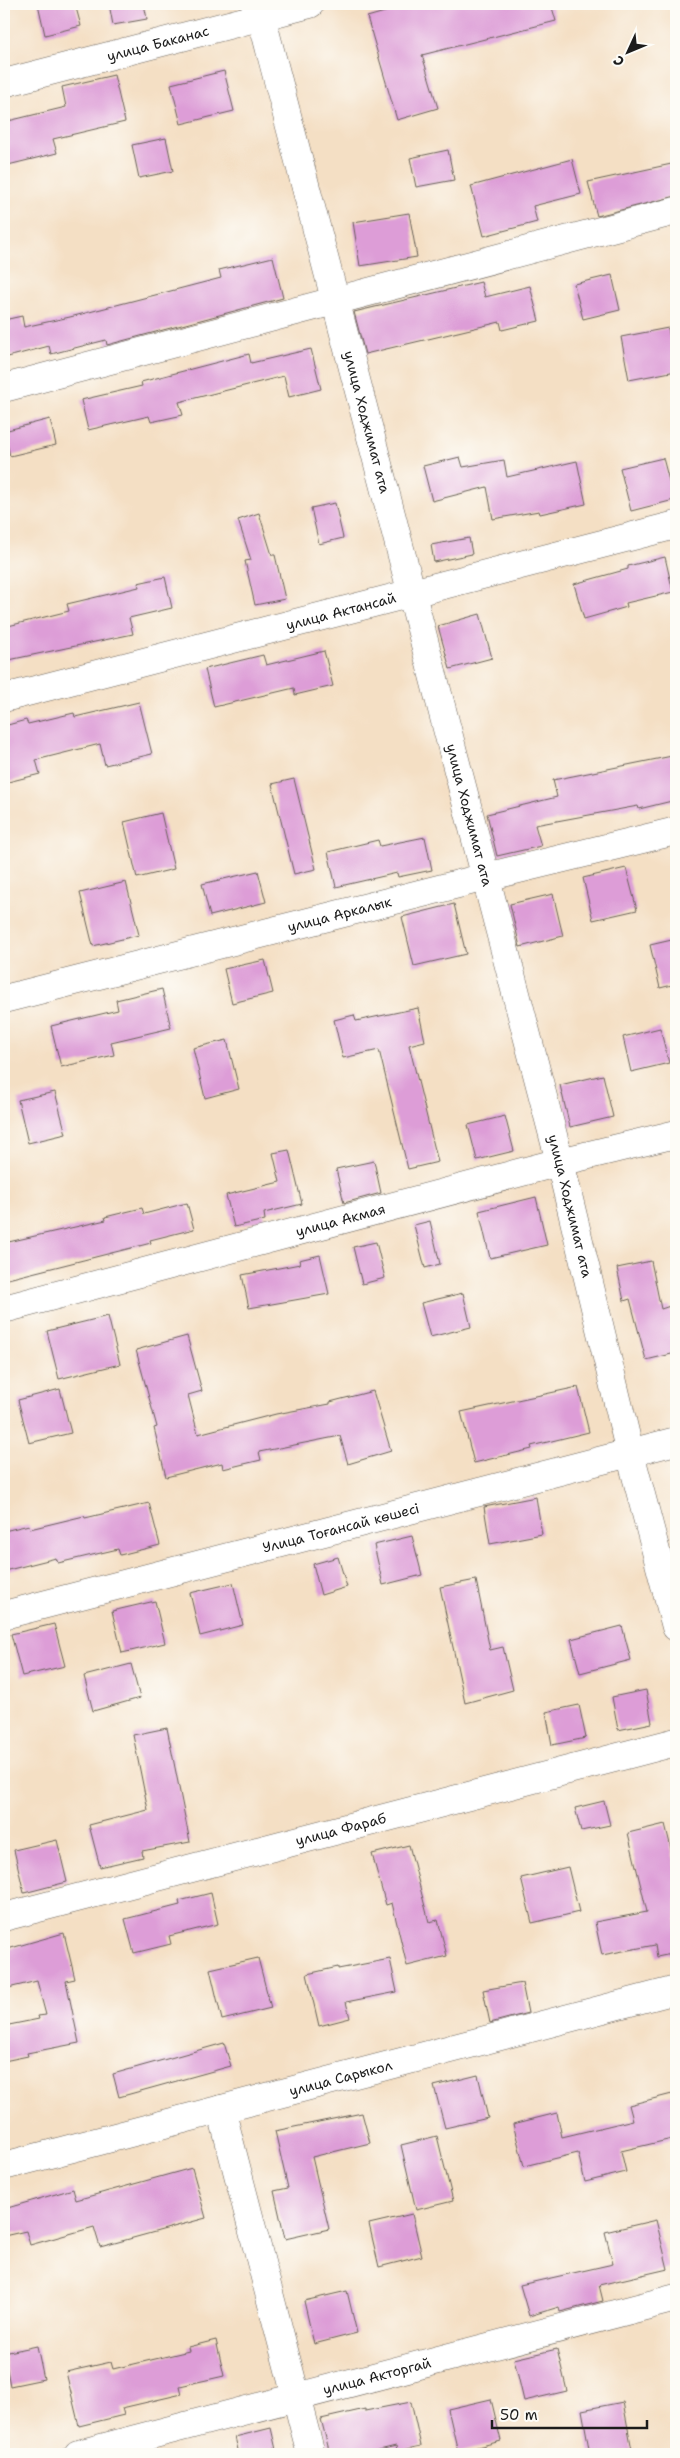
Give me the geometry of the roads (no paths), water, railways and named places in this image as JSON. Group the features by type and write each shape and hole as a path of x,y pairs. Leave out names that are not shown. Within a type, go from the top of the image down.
{"street":[{"name":"улица Баканас","path":"4,83 260,10 310,4"},
{"name":"улица Ходжимат ата","path":"260,10 334,301 560,1162 630,1453 676,1627"},
{"path":"4,388 676,211"},
{"name":"улица Актансай","path":"4,698 676,525"},
{"name":"улица Аркалык","path":"4,999 486,877 676,832"},
{"name":"улица Акмая","path":"4,1309 560,1162 676,1134"},
{"name":"Улица Тоғансай көшесі","path":"4,1616 676,1441"},
{"name":"улица Фараб","path":"4,1917 676,1742"},
{"name":"улица Сарыкол","path":"4,2166 676,1990"},
{"path":"220,2109 311,2454"},
{"name":"улица Акторгай","path":"78,2454 296,2399 676,2298"}]}
